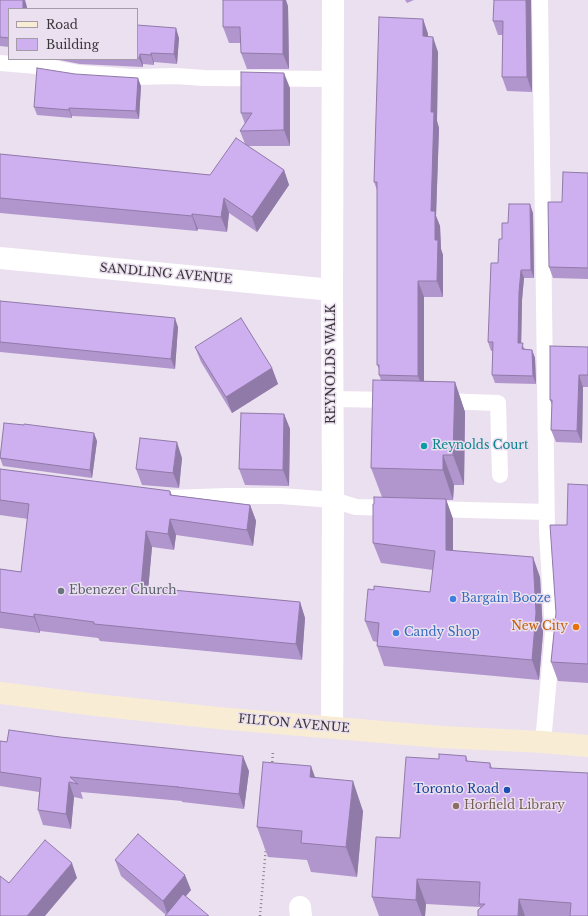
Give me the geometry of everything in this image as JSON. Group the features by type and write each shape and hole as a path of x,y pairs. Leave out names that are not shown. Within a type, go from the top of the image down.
{"street":[{"name":"REYNOLDS WALK","path":"332,727 333,0"},
{"name":"SANDLING AVENUE","path":"0,258 332,290"},
{"name":"FILTON AVENUE","path":"0,693 96,705 275,723 441,737 543,742 588,746"}],"lane":[{"path":"540,0 547,512 552,607 552,633 543,742"},
{"path":"0,64 49,67 79,73 133,77 176,76 204,78 333,79"},
{"path":"332,399 406,401"},
{"path":"429,401 498,403 500,475"},
{"path":"156,496 171,498 271,496 333,500 356,507 547,512"}],"path":[{"path":"272,769 275,723"},
{"path":"260,916 266,846"}],"building":[{"path":"0,0 23,0 23,8 8,8 8,38 0,37"},
{"path":"223,0 283,0 283,54 241,53 240,27 223,27"},
{"path":"494,0 526,0 527,77 502,77 503,21 493,21"},
{"path":"379,17 423,19 423,36 433,37 431,112 434,112 431,211 435,211 435,240 438,240 437,281 418,281 418,376 379,375 379,365 377,365 377,182 374,182"},
{"path":"138,25 176,28 174,54 140,54 139,58"},
{"path":"37,68 75,74 138,78 136,111 69,108 69,110 34,107"},
{"path":"241,72 284,73 284,130 240,131 252,113 241,113"},
{"path":"236,138 284,170 252,217 224,198 221,217 192,214 192,216 0,198 0,154 210,175"},
{"path":"563,172 588,173 588,268 549,267 548,202 562,202"},
{"path":"509,204 530,204 531,270 521,270 518,343 523,343 522,349 532,350 533,376 492,375 493,342 488,342 491,263 498,263 499,239 502,239 502,223 508,223"},
{"path":"0,301 175,318 171,359 0,342"},
{"path":"241,318 272,368 226,397 195,347"},
{"path":"550,346 588,347 588,375 579,375 577,431 551,430 552,400 550,400"},
{"path":"373,380 455,382 453,455 443,455 443,470 371,468"},
{"path":"241,413 284,414 283,470 239,469"},
{"path":"4,423 24,424 94,433 90,470 0,458"},
{"path":"140,438 177,442 173,473 136,469"},
{"path":"0,469 170,491 170,495 250,505 247,530 170,519 168,534 146,531 141,587 300,602 296,644 94,624 94,622 34,614 34,617 0,612 0,569 21,572 29,504 0,500"},
{"path":"568,484 588,485 588,664 551,662 556,613 550,525 567,525"},
{"path":"374,497 446,499 446,550 533,557 536,613 532,660 377,646 379,623 365,621 368,589 374,590 374,586 430,592 435,551 373,543"},
{"path":"9,730 60,737 243,756 239,794 70,777 78,784 69,782 66,814 38,810 41,778 0,772 0,741 7,742"},
{"path":"439,754 466,756 466,761 490,763 490,768 588,773 588,916 570,916 571,903 519,899 518,916 478,916 478,910 485,904 479,904 480,882 417,879 416,900 372,897 376,837 400,838 406,757 439,759"},
{"path":"263,762 311,766 310,777 353,781 346,847 301,843 302,831 257,827"},
{"path":"138,834 185,875 163,901 115,860"},
{"path":"45,840 72,863 27,916 0,916 0,876 9,883"},
{"path":"183,894 209,916 165,916"}],"place":[{"name":"Reynolds Court","path":"424,446"},
{"name":"Ebenezer Church","path":"61,591"},
{"name":"Bargain Booze","path":"453,599"},
{"name":"New City","path":"576,627"},
{"name":"Candy Shop","path":"396,633"},
{"name":"Toronto Road","path":"507,790"},
{"name":"Horfield Library","path":"456,806"}]}
